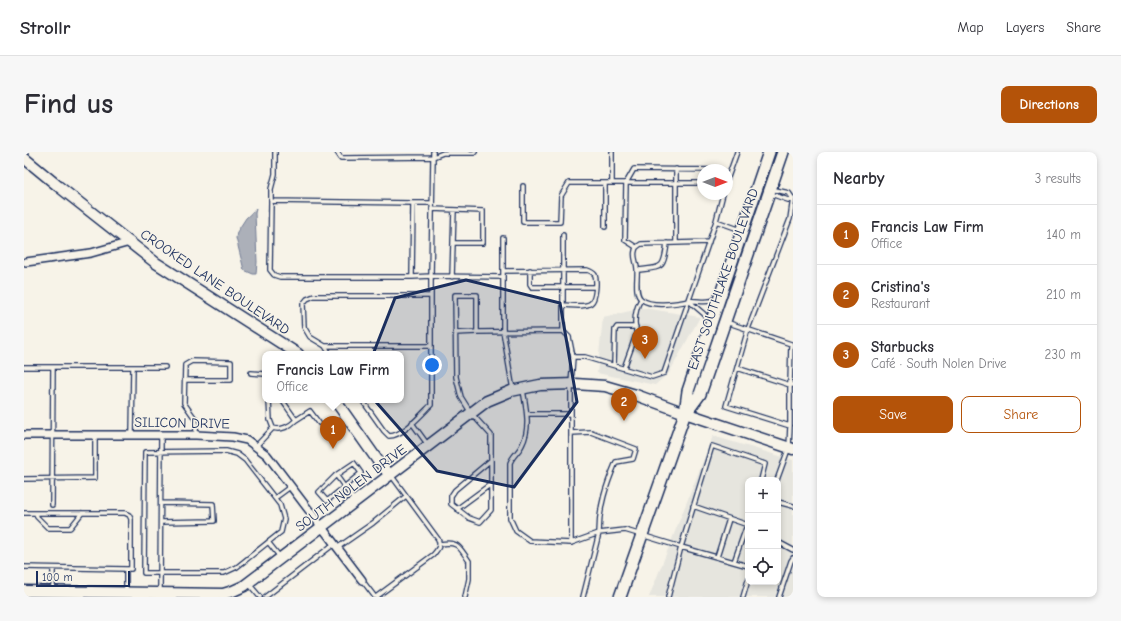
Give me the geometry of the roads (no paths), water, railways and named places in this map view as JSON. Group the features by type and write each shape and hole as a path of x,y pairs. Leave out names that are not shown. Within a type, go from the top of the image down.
{"main road":[{"name":"EAST SOUTHLAKE BOULEVARD","path":"620,597 685,413 688,390 769,152"},
{"path":"770,191 772,172 778,152"},
{"name":"EAST SOUTHLAKE BOULEVARD","path":"685,413 700,394 783,152"}],"street":[{"name":"CROOKED LANE BOULEVARD","path":"24,158 156,263 293,351"},
{"path":"26,262 91,253 130,242"},
{"name":"SOUTH NOLEN DRIVE","path":"24,591 98,595 126,593 223,596 248,583 487,401 518,390 540,385 570,384 605,386 636,395 791,448"},
{"path":"337,403 378,461 390,475"},
{"name":"SILICON DRIVE","path":"24,435 196,434 233,437 247,440 267,455 362,580"}],"lane":[{"path":"275,152 275,174 271,189 270,270 274,275 280,277 503,276"},
{"path":"337,152 341,158 476,152"},
{"path":"612,152 612,183"},
{"path":"733,164 737,152"},
{"path":"364,403 389,436 394,436 412,423 431,406 430,296 433,154"},
{"path":"636,247 625,240 626,183 634,169 697,169"},
{"path":"676,169 676,243"},
{"path":"523,186 523,222 560,222 561,196 570,183 697,183"},
{"path":"605,227 606,183"},
{"path":"770,191 788,200 793,198"},
{"path":"770,191 789,194 793,198 792,220 748,329 726,406 790,426"},
{"path":"573,357 585,357 652,377 664,373 716,221 721,200"},
{"path":"271,201 432,203"},
{"path":"412,277 413,203"},
{"path":"432,209 484,211 483,243 453,243"},
{"path":"452,276 454,210"},
{"path":"716,221 742,231"},
{"path":"563,235 563,331 568,337 573,357 570,384 571,542"},
{"path":"503,238 503,332 518,390 528,414 527,428 522,446 512,457 510,463 510,518 516,531 530,541 571,542 599,533 625,530 745,565"},
{"path":"636,247 641,244 709,242"},
{"path":"638,270 657,268 660,266 666,252 667,243"},
{"path":"636,247 635,256 638,270 638,295 641,299 653,304 683,303 689,301 708,302 720,297"},
{"path":"530,270 530,284 532,287 595,287"},
{"path":"503,271 592,271 595,276 595,298 592,302 587,305 563,305"},
{"path":"477,332 476,295 455,295 456,377 461,397 471,413 491,436 491,460 491,510 480,522 468,518 451,504 451,496 455,490 491,460"},
{"path":"328,351 325,346 310,337 304,327 303,304 307,299 314,296 430,296"},
{"path":"624,368 636,335 635,323 637,307 641,299"},
{"path":"689,301 704,314 707,318 709,327"},
{"path":"725,321 791,344 791,448 778,477"},
{"path":"614,365 615,330 617,327 636,327"},
{"path":"455,333 563,331"},
{"path":"325,346 430,346"},
{"path":"185,380 231,380 231,362 192,361 185,365 184,403 196,420 196,434"},
{"path":"24,367 165,367"},
{"path":"52,504 53,367"},
{"path":"132,435 133,367"},
{"path":"737,368 792,385"},
{"path":"251,373 262,374"},
{"path":"269,403 270,420 273,428"},
{"path":"284,403 296,420"},
{"path":"273,428 285,428 292,425 296,420 310,411 319,423"},
{"path":"528,414 571,414"},
{"path":"412,423 429,446"},
{"path":"256,446 273,428"},
{"path":"571,433 591,432 636,448 633,459 616,462 606,486 599,516 599,533 583,597"},
{"path":"24,479 95,478 96,435"},
{"path":"161,435 160,573 162,594"},
{"path":"668,597 681,547 712,446 765,464 762,477"},
{"path":"226,451 237,454 245,460 275,498 284,514 284,524 281,532 237,567 224,573 144,573 144,452 226,451"},
{"path":"354,463 361,474 326,501 319,492 336,475 354,463"},
{"path":"336,475 356,502"},
{"path":"390,475 438,539 440,544"},
{"path":"457,509 491,484"},
{"path":"275,498 290,487"},
{"path":"265,597 406,496"},
{"path":"160,522 214,521 213,504 161,503"},
{"path":"781,503 793,506"},
{"path":"693,506 745,524"},
{"path":"24,513 126,514 132,519 131,569 24,567"},
{"path":"36,513 37,517 48,528 70,528 82,513"},
{"path":"717,557 729,519"},
{"path":"734,562 745,531"},
{"path":"268,542 281,558"},
{"path":"362,580 376,597 433,555 440,544 450,542 457,545 469,561 469,579 465,597"},
{"path":"781,544 793,550"},
{"path":"779,597 790,561 793,558"},
{"path":"53,568 53,592"},
{"path":"126,569 126,593"},
{"path":"248,583 260,597"},
{"path":"743,597 747,585"}],"place":[{"name":"Starbucks","path":"645,359"},
{"name":"Cristina's","path":"624,421"},
{"name":"Francis Law Firm","path":"333,449"}]}
